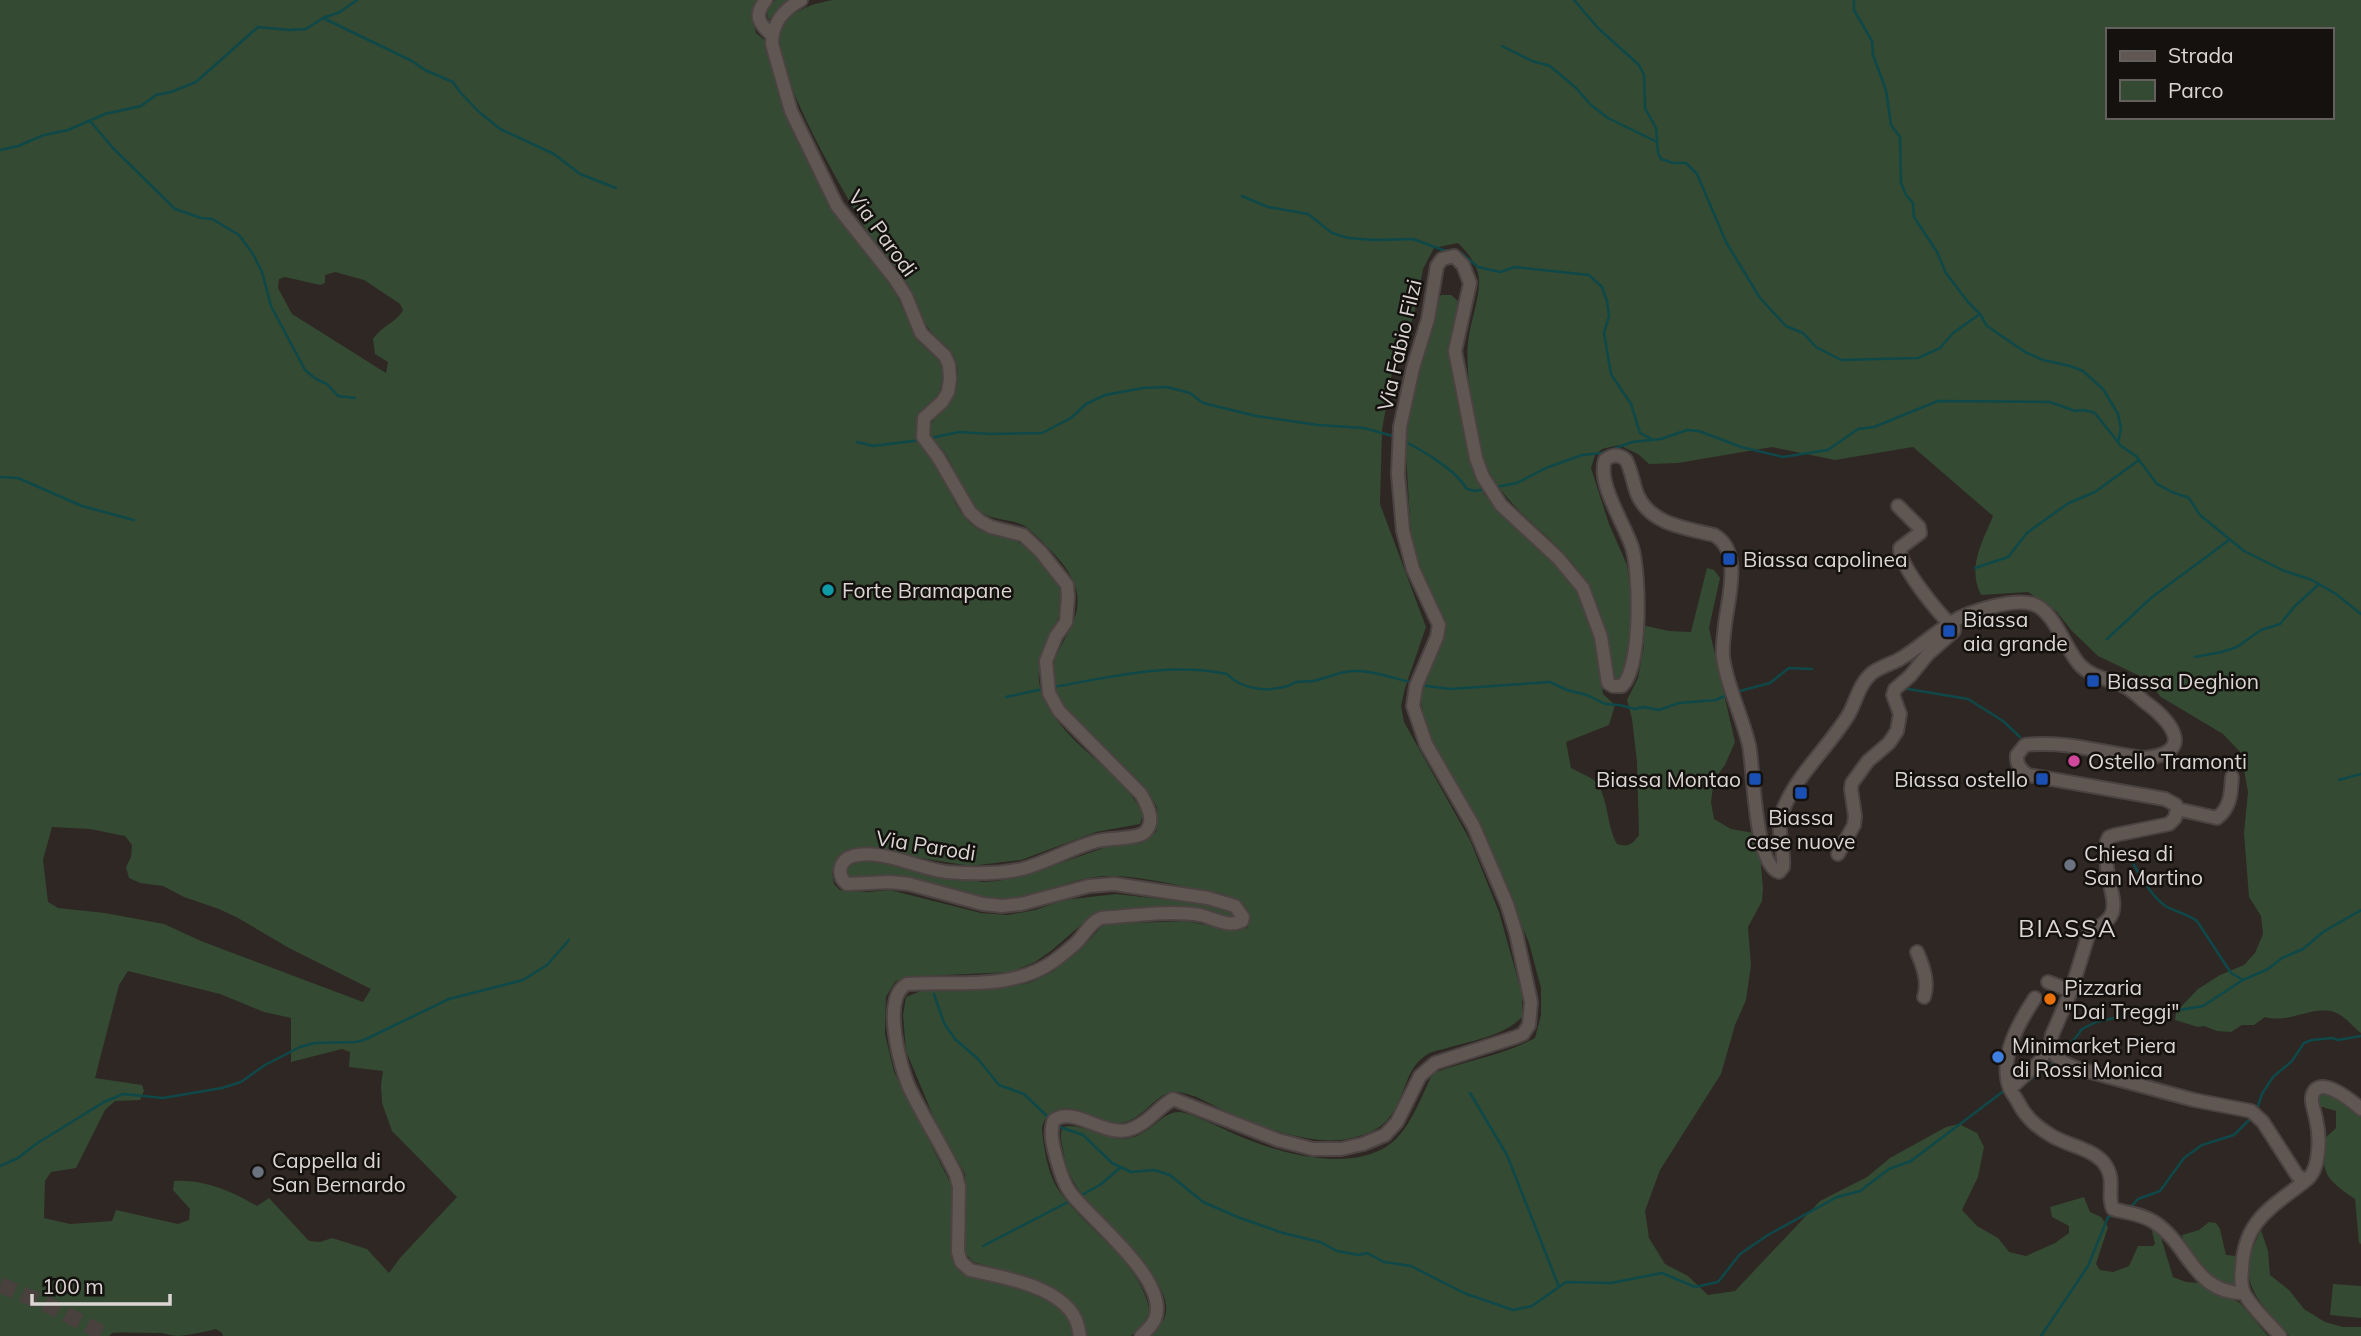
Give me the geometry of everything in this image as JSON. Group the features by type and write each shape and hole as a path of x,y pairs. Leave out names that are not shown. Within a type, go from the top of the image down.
{"street":[{"path":"766,0 760,7 759,24 772,35 783,13 801,0"},
{"name":"Via Parodi","path":"772,35 772,44 791,111 837,206 895,279 906,296 920,333 946,356 950,379 948,392 942,402 924,418 923,437 970,512 991,527 1023,535 1041,552 1066,584 1066,622 1056,636 1046,661 1049,693 1059,711 1141,794 1150,810 1148,827 1141,835 1093,842 1022,869 990,873 944,871 900,860 863,855 844,861 840,870 841,880 846,884 909,884 983,904 1002,906 1021,904 1089,886 1114,884 1208,898 1235,906 1243,917 1240,922 1234,924 1201,915 1184,914 1101,918 1092,923 1062,955 1028,974 989,982 907,984 899,990 895,999 893,1016 898,1054 909,1087 956,1175 959,1187 958,1252 961,1262 970,1270 1040,1288 1070,1311 1076,1320 1080,1336"},
{"name":"Via Fabio Filzi","path":"1141,1336 1155,1318 1155,1298 1145,1276 1126,1251 1068,1189 1054,1150 1051,1130 1054,1120 1071,1116 1107,1130 1128,1130 1143,1124 1170,1101 1177,1100 1278,1140 1313,1149 1341,1149 1385,1135 1397,1122 1427,1068 1442,1059 1517,1038 1529,1025 1529,988 1507,904 1474,827 1426,744 1413,706 1416,686 1439,625 1413,569 1405,542 1398,474 1399,427 1428,319 1434,276 1441,259 1454,256 1468,276 1469,289 1455,351 1476,458 1483,477 1501,505 1558,558 1583,588 1601,636 1608,683 1622,686 1629,676 1635,651 1636,566 1624,526 1604,481 1605,460 1611,455 1618,455 1626,460 1637,495 1643,505 1660,520 1714,535 1727,548 1731,577 1723,658 1750,748 1754,799 1763,845 1773,870 1779,872 1783,867 1779,827 1784,807 1805,772 1850,712 1857,694 1872,673 1901,659 1950,624 1972,613 2007,604 2032,604 2039,607 2052,620 2080,665 2097,676 2124,686 2154,708 2173,728 2174,743 2169,751 2143,758 2072,746 2025,744 2017,755 2017,765 2021,770 2028,775 2165,799 2176,805 2177,809"},
{"path":"1838,854 1854,825 1852,783 1868,761 1889,743 1897,731 1900,714 1893,695 1895,689 1928,654 1953,633 1954,628 1931,604 1902,558 1900,548 1920,533 1919,527 1898,506"},
{"path":"2010,1089 2039,1062 2051,1043 2089,933 2101,926 2114,911 2115,899 2108,876 2109,837 2169,824 2175,818 2177,809 2217,818 2222,815 2231,799 2232,777"},
{"path":"1917,952 1923,965 1927,989 1924,997"},
{"path":"2048,982 2071,991"},
{"path":"2035,998 2022,1017 2009,1055 2007,1071 2010,1089 2029,1120 2052,1136 2085,1150 2102,1161 2110,1176 2110,1206 2113,1209 2144,1217 2161,1228 2172,1238 2204,1280 2223,1290 2244,1293"},
{"path":"2051,1043 2054,1054 2076,1068 2194,1100 2252,1111 2263,1122 2297,1175 2305,1181"},
{"path":"2280,1336 2244,1293 2242,1266 2249,1233 2259,1218 2305,1181 2312,1172 2316,1156 2317,1126 2312,1097 2316,1090 2323,1087 2336,1090 2361,1109"}],"green space":[{"path":"0,0 759,0 752,17 756,33 769,44 782,107 834,214 857,240 896,294 917,340 942,364 940,390 916,423 919,443 937,465 956,504 968,521 980,530 1007,537 1025,546 1043,563 1057,582 1061,608 1040,663 1042,693 1063,727 1133,797 1143,814 1140,824 1096,832 1021,860 970,866 860,848 838,857 832,873 834,884 840,890 890,890 981,913 1007,915 1035,910 1064,900 1116,894 1205,904 1226,910 1234,916 1202,909 1181,908 1097,911 1051,951 1035,962 1011,972 904,977 895,982 886,997 885,1034 894,1072 953,1188 952,1254 960,1272 1012,1283 1045,1297 1059,1307 1069,1320 1075,1336 223,1336 216,1329 178,1336 159,1333 112,1333 109,1336 0,1336","holes":["335,272 364,280 400,304 403,310 400,314 373,339 375,354 388,362 386,373 292,314 278,288 279,279 285,277 320,285 325,283 325,275","52,827 90,829 125,836 132,845 131,857 126,867 129,878 140,883 163,886 184,897 219,909 371,989 363,1002 201,941 164,924 58,908 48,902 43,860","128,971 220,994 264,1012 291,1018 291,1062 342,1049 350,1052 349,1067 383,1071 382,1103 392,1131 457,1197 389,1273 367,1249 332,1238 320,1242 309,1241 269,1198 257,1206 227,1191 196,1182 174,1181 173,1190 190,1209 189,1220 178,1224 116,1210 112,1221 70,1224 44,1218 45,1181 51,1172 76,1168 105,1110 115,1101 140,1100 144,1091 142,1085 95,1078 119,985"]},
{"path":"775,0 790,0 768,20 767,11"},
{"path":"834,0 2361,0 2361,1033 2341,1016 2326,1010 2283,1018 2265,1017 2254,1025 2242,1025 2231,1032 2175,1020 2176,1012 2198,989 2220,975 2244,965 2255,953 2263,934 2261,916 2249,897 2244,833 2248,792 2241,753 2223,734 2161,697 2146,679 2098,656 2056,611 2028,592 1981,595 1975,575 1976,565 1993,516 1913,447 1835,460 1772,447 1678,463 1649,464 1638,454 1619,445 1602,449 1595,455 1591,468 1609,524 1627,565 1632,599 1629,652 1624,673 1619,680 1613,679 1605,628 1587,583 1561,550 1514,506 1501,490 1489,472 1481,452 1471,397 1467,353 1479,279 1472,260 1458,243 1434,248 1423,269 1414,315 1392,373 1382,430 1380,504 1426,627 1405,688 1401,706 1404,722 1470,840 1499,912 1522,994 1522,1017 1496,1034 1427,1055 1412,1070 1387,1121 1371,1132 1347,1139 1317,1140 1285,1133 1176,1092 1161,1096 1142,1113 1126,1122 1108,1122 1064,1108 1048,1116 1042,1130 1047,1162 1055,1185 1071,1206 1112,1247 1136,1277 1144,1294 1150,1312 1131,1336 1087,1336 1075,1305 1066,1296 1042,1282 973,1262 966,1254 965,1174 934,1118 906,1051 903,1015 906,997 921,991 1005,987 1029,983 1052,972 1107,924 1186,921 1236,931 1247,928 1250,918 1247,909 1234,898 1130,877 1094,877 1029,895 992,899 910,878 850,877 847,872 849,866 859,861 982,882 998,881 1035,872 1106,847 1142,843 1156,832 1158,822 1157,807 1143,785 1061,703 1055,690 1053,672 1056,657 1075,617 1078,602 1075,586 1065,567 1045,544 1023,525 988,516 977,509 932,436 930,426 957,384 957,366 949,350 929,329 865,227 813,134 793,91 782,55 781,31 796,13"},
{"path":"1441,295 1451,295 1458,301 1450,350 1474,473 1484,494 1559,569 1580,597 1595,642 1603,694 1615,705 1609,725 1566,742 1571,768 1593,779 1599,787 1617,844 1630,844 1639,835 1637,762 1627,700 1638,678 1644,646 1642,625 1669,631 1691,632 1707,568 1714,570 1720,578 1709,628 1735,742 1725,765 1714,780 1711,802 1714,819 1731,829 1754,833 1760,854 1762,901 1748,927 1751,965 1746,1000 1735,1025 1721,1074 1660,1170 1645,1211 1649,1238 1665,1264 1688,1276 1708,1295 1735,1291 1820,1201 1867,1177 1890,1158 1946,1127 1959,1124 1977,1133 1984,1147 1978,1177 1962,1210 1977,1226 1998,1238 2009,1252 2026,1256 2055,1243 2069,1233 2069,1226 2052,1217 2050,1207 2084,1197 2090,1212 2101,1217 2108,1227 2096,1264 2100,1270 2113,1272 2129,1266 2138,1246 2155,1244 2152,1231 2154,1229 2159,1231 2173,1277 2200,1283 2240,1303 2268,1336 1150,1336 1164,1319 1166,1304 1160,1287 1148,1268 1075,1184 1065,1158 1062,1128 1074,1126 1108,1136 1132,1138 1166,1116 1179,1112 1200,1118 1256,1143 1298,1155 1342,1159 1363,1156 1381,1150 1403,1131 1433,1073 1498,1054 1535,1038 1541,1015 1541,988 1529,943 1498,868 1425,726 1420,694 1445,632 1444,621 1416,556 1411,537 1406,454 1407,413"},
{"path":"2321,1091 2341,1100 2361,1115 2361,1244 2355,1199 2331,1180 2325,1168 2324,1139 2336,1128 2336,1111 2319,1106 2316,1099"},
{"path":"2209,1222 2216,1223 2220,1229 2226,1255 2237,1256 2237,1284 2212,1277 2198,1264 2186,1246 2182,1235 2199,1230"},
{"path":"2261,1230 2268,1251 2270,1275 2289,1290 2304,1309 2325,1322 2343,1327 2361,1327 2361,1336 2289,1336 2266,1310 2252,1288 2249,1263"},
{"path":"2333,1284 2361,1286 2361,1318 2330,1315"}],"waterway":[{"path":"0,150 68,130 105,114 141,106 156,95 196,82 258,27 306,29 357,0"},
{"path":"1574,0 1598,28 1639,65 1644,75 1645,108 1656,128 1661,159 1686,163 1697,174 1726,242 1760,298 1786,326 1803,333 1816,347 1841,360 1918,358 1940,348 1953,333 1980,314"},
{"path":"1854,0 1854,10 1872,41 1873,55 1886,90 1891,125 1900,137 1901,183 1913,203 1914,217 1937,252 1946,273 1987,326 2025,352 2083,371 2103,389 2118,414 2121,429 2118,442"},
{"path":"323,18 453,82 478,111 500,129 554,154 580,174 616,188"},
{"path":"1502,46 1532,61 1550,66 1608,118 1657,142"},
{"path":"90,121 113,148 175,209 212,219 239,235 262,272 271,306 305,370 327,384 338,396 355,398"},
{"path":"1242,196 1268,207 1308,214 1332,233 1348,238 1413,239 1443,250 1460,252 1478,267 1500,272 1515,267 1589,275 1602,287 1607,301 1609,316 1604,333 1611,374 1631,404 1640,433 1650,438"},
{"path":"931,438 959,432 1042,433 1071,418 1086,404 1105,395 1167,387 1190,393 1203,403 1256,416 1364,428 1396,437"},
{"path":"1496,487 1517,483 1546,468 1582,455 1602,453 1632,442 1661,439 1687,430 1699,431 1741,447 1783,457 1828,450 1858,429 1874,427 1938,401 2050,402 2075,411 2095,413 2121,446 2136,456 2157,484 2189,498 2200,515 2244,551 2282,570 2312,580 2336,594 2361,614"},
{"path":"857,442 873,446 921,440"},
{"path":"1402,440 1447,468 1467,489 1486,489"},
{"path":"1975,568 2008,557 2027,533 2069,503 2095,492 2139,460"},
{"path":"0,477 18,478 82,506 134,520"},
{"path":"2107,639 2151,598 2229,540"},
{"path":"2195,657 2237,647 2261,630 2280,624 2319,584"},
{"path":"1736,692 1770,683 1789,668 1812,669"},
{"path":"1053,687 1161,670 1227,674 1247,686 1263,689 1280,688 1354,671 1371,672 1414,683"},
{"path":"1420,685 1450,689 1550,682 1605,704 1659,710 1679,703 1716,700 1729,694"},
{"path":"1902,688 1968,699 2003,721 2020,737"},
{"path":"1006,697 1043,689"},
{"path":"2339,780 2361,774"},
{"path":"2124,849 2160,902 2197,921 2231,973 2243,980"},
{"path":"2058,1050 2074,1040 2082,1029 2096,1022 2141,1010 2168,1012 2203,1006 2243,980 2303,949 2323,932 2361,910"},
{"path":"0,1166 18,1158 104,1102 123,1094 163,1098 222,1088 241,1082 265,1065 300,1047 315,1043 364,1040 449,999 523,980 547,965 569,940"},
{"path":"934,994 944,1023 955,1039 978,1059 999,1085 1024,1094 1050,1119"},
{"path":"2256,1112 2262,1094 2273,1077 2292,1061 2304,1043 2361,1036"},
{"path":"2024,1084 2055,1062"},
{"path":"1057,1126 1083,1135 1112,1163 1131,1172 1154,1170 1170,1175 1203,1202 1240,1218 1320,1242 1337,1251 1359,1255 1367,1253 1384,1262 1411,1266 1464,1293 1513,1310 1532,1306 1566,1282 1611,1283 1662,1273 1695,1287 1718,1282 1740,1254 1768,1235 1837,1197 1860,1191 1889,1169 1911,1161 2005,1090"},
{"path":"1470,1093 1507,1155 1559,1287"},
{"path":"2130,1208 2138,1199 2160,1191 2184,1158 2202,1145 2234,1135 2252,1117"},
{"path":"1078,1197 1100,1185 1121,1167"},
{"path":"983,1246 1072,1200"},
{"path":"2041,1336 2088,1266 2108,1217 2114,1215"}],"tunnel":[{"path":"0,1285 44,1303 108,1336"}],"place":[{"name":"Biassa capolinea","path":"1729,559"},
{"name":"Forte Bramapane","path":"828,590"},
{"name":"Biassa aia grande","path":"1949,631"},
{"name":"Biassa Deghion","path":"2093,681"},
{"name":"Ostello Tramonti","path":"2074,761"},
{"name":"Biassa Montao","path":"1755,779"},
{"name":"Biassa ostello","path":"2042,779"},
{"name":"Biassa case nuove","path":"1801,793"},
{"name":"Chiesa di San Martino","path":"2070,865"},
{"name":"Pizzaria \"Dai Treggi\"","path":"2050,999"},
{"name":"Minimarket Piera di Rossi Monica","path":"1998,1057"},
{"name":"Cappella di San Bernardo","path":"258,1172"}],"district":[{"name":"BIASSA","path":"2068,928"}]}
